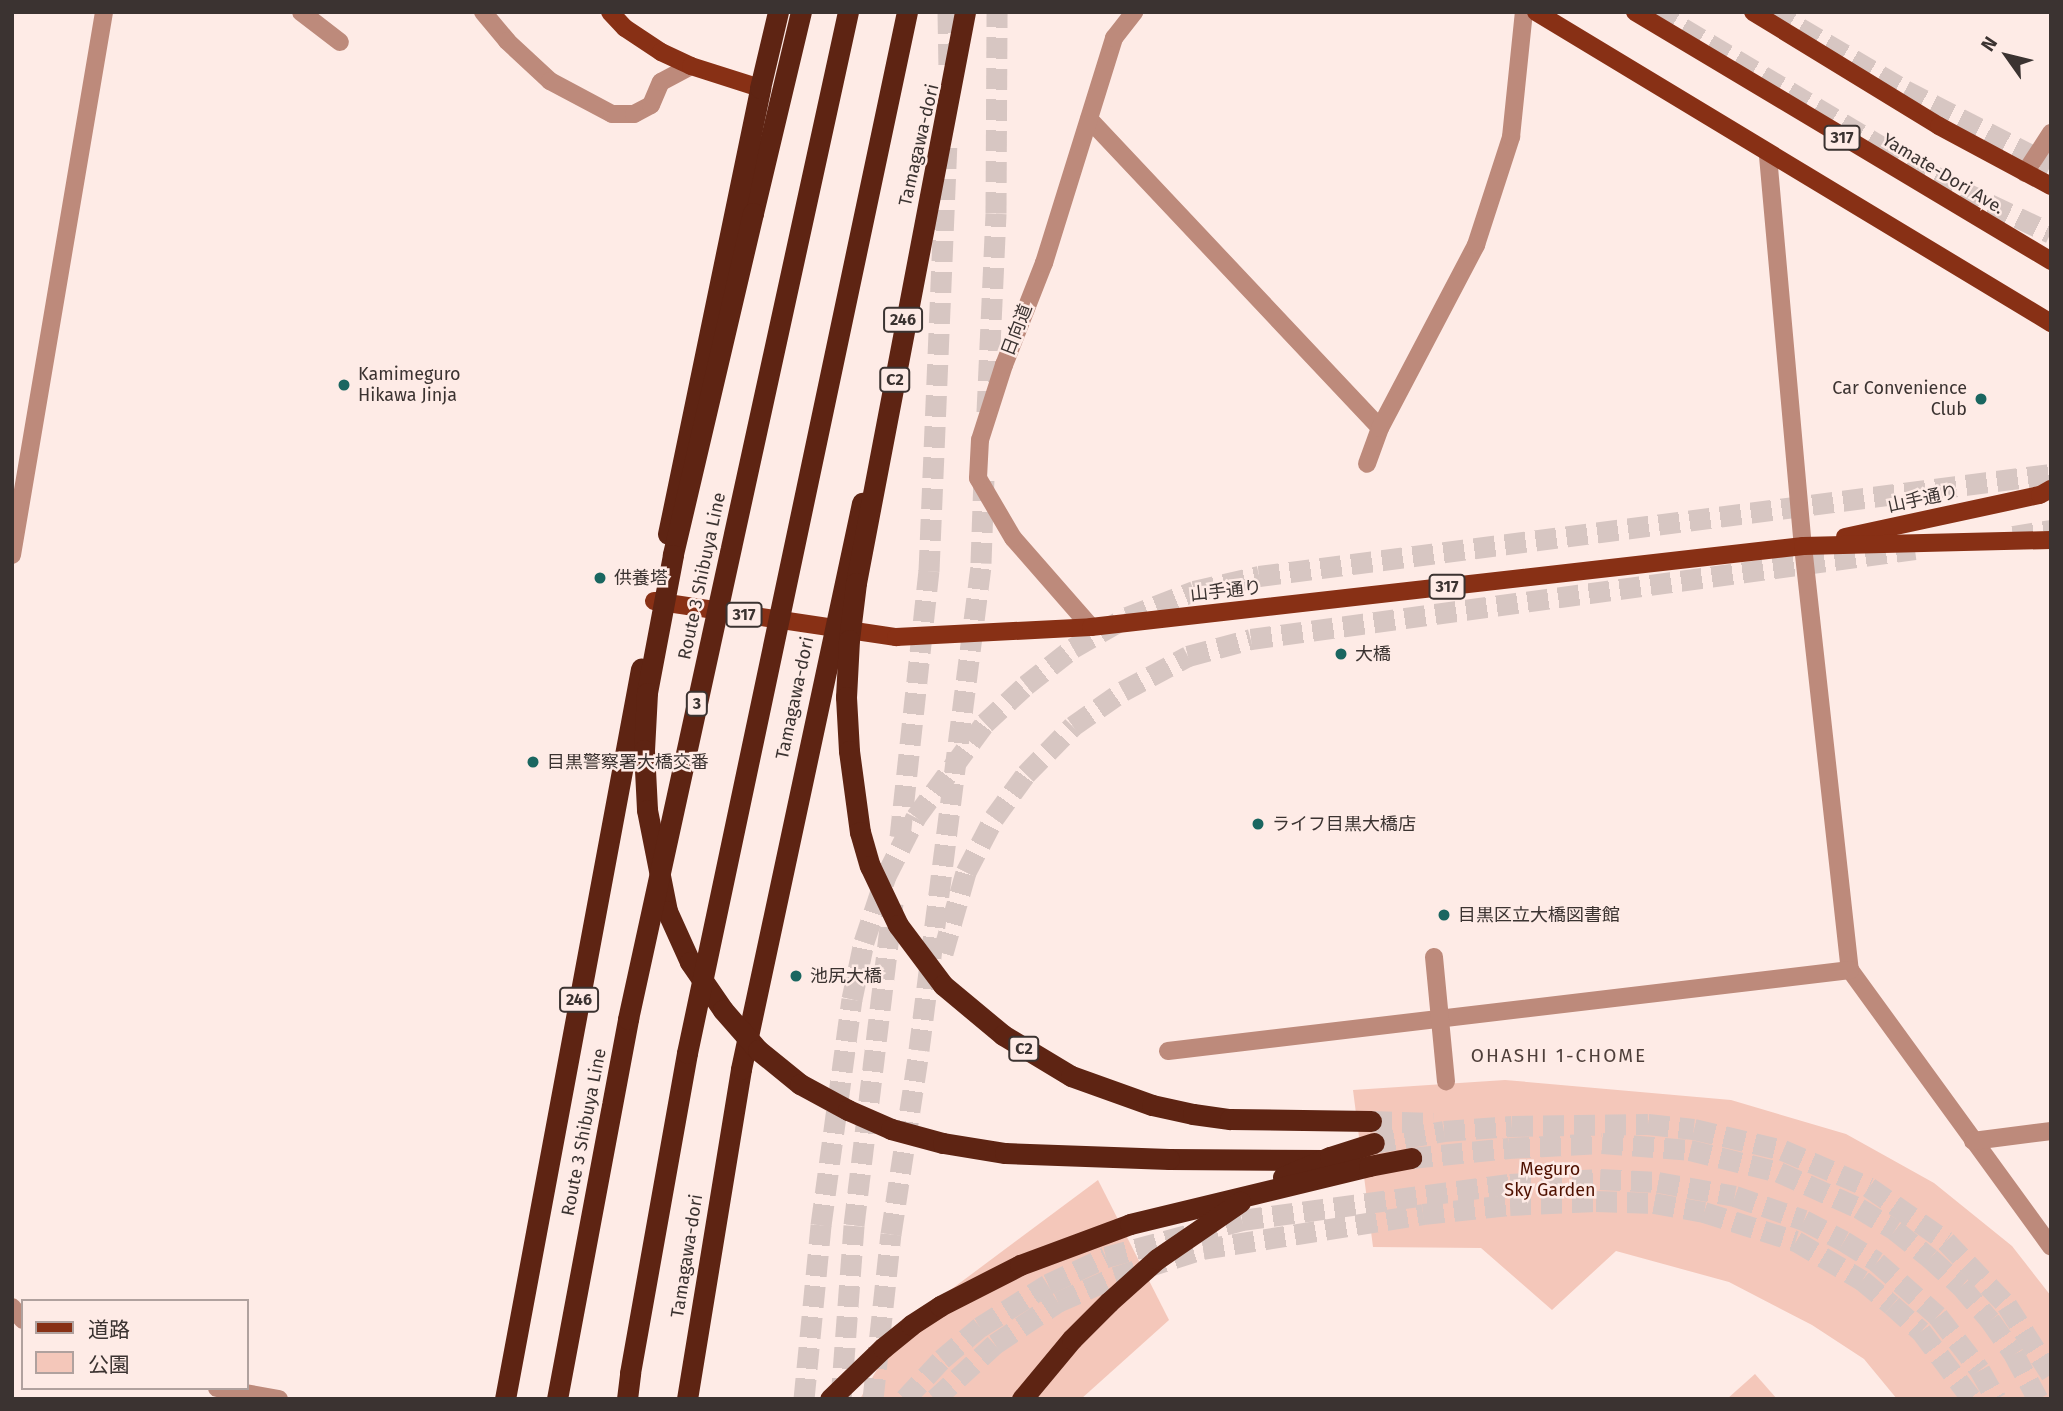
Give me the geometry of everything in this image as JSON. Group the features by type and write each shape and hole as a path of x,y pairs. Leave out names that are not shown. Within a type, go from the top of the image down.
{"highway":[{"name":"246","path":"505,1399 654,601 778,12"},
{"path":"801,12 673,555 647,693 643,750 647,810 667,911 690,962 723,1010 758,1051 800,1084 891,1129 1005,1153 1077,1157 1411,1158 1130,1224 1020,1265 940,1306 911,1325 830,1399"},
{"name":"Route 3 Shibuya Line","path":"557,1399 628,1019 848,12"},
{"path":"627,1399 687,1053 907,12"},
{"name":"C2","path":"965,12 856,583 849,640 846,697 849,751 860,832 870,866 898,925 943,985 1003,1035 1071,1076 1112,1093 1194,1114 1230,1119 1371,1121"},
{"name":"Tamagawa-dori","path":"687,1399 741,1069 833,628 972,12"},
{"path":"1022,1399 1109,1302 1168,1251 1271,1183 1330,1157 1374,1143"}],"main road":[{"path":"610,12 625,28 661,52 691,66 760,88"},
{"path":"1535,12 1768,156 2051,323"},
{"name":"Yamate-Dori Ave.","path":"1635,12 2051,261"},
{"path":"1753,12 1939,126 2051,187"},
{"name":"山手通り","path":"1804,546 2040,495 2051,489"},
{"name":"山手通り","path":"654,601 897,637 1091,627 1804,546 2051,540"}],"street":[{"path":"12,555 104,12"},
{"path":"301,12 340,42"},
{"path":"483,12 507,41 550,81 612,114 635,114 651,105 661,82 691,66"},
{"name":"日向道","path":"1091,627 1013,538 978,478 980,440 1004,365 1044,262 1114,38 1135,12"},
{"path":"1367,464 1380,428 1476,245 1511,137 1524,12"},
{"path":"1089,119 1380,428"},
{"path":"2025,173 2051,133"},
{"path":"1768,156 1804,546 1850,970 2051,1247"},
{"path":"1434,957 1446,1081"},
{"path":"1168,1051 1850,970"},
{"path":"1973,1141 2051,1131"},
{"path":"224,1390 250,1397 279,1399"}],"green space":[{"name":"Meguro Sky Garden","path":"1505,1080 1731,1100 1846,1134 1934,1183 2012,1246 2051,1296 2051,1399 1897,1399 1864,1359 1812,1325 1729,1282 1616,1251 1552,1310 1481,1248 1373,1247 1353,1090"},
{"path":"1098,1180 1169,1320 1081,1399 860,1399 902,1326"},
{"path":"1755,1374 1777,1399 1727,1399"}],"tunnel":[{"path":"948,12 949,69"},
{"path":"987,412 996,213 997,12"},
{"path":"1656,12 1881,146 1962,191 2051,233"},
{"path":"1773,12 1905,90 2051,165"},
{"path":"900,837 929,571 947,139"},
{"path":"804,1399 821,1225 852,999 864,942 886,876 916,817 985,723 1026,685 1073,648 1127,617 1194,591 1259,576 2051,474"},
{"path":"873,1399 891,1234 919,1050 981,563 984,476"},
{"path":"2013,536 2051,530"},
{"path":"943,953 966,872 994,818 1026,774 1073,726 1123,691 1188,656 1251,639 1915,549"},
{"path":"841,1399 854,1225 893,903"},
{"path":"1371,1121 1433,1123"},
{"path":"1374,1143 1444,1131 1512,1126 1648,1124 1694,1129 1783,1150 1869,1187 1946,1241 2007,1305 2051,1374"},
{"path":"1411,1158 1509,1148 1602,1143 1690,1150 1779,1172 1859,1208 1895,1230 1930,1258 1961,1286 1990,1320 2014,1354 2038,1399"},
{"path":"905,1399 942,1359 980,1327 1048,1284 1106,1257 1242,1220 1510,1184 1600,1179 1658,1182 1735,1196 1804,1220 1844,1241 1877,1262 1938,1316 1980,1370 1996,1399"},
{"path":"935,1399 995,1344 1058,1302 1115,1277 1203,1249 1423,1214 1510,1205 1596,1201 1654,1203 1704,1212 1796,1241 1862,1280 1921,1331 1972,1399"}],"place":[{"name":"Kamimeguro Hikawa Jinja","path":"344,385"},
{"name":"Car Convenience Club","path":"1981,399"},
{"name":"供養塔","path":"600,578"},
{"name":"大橋","path":"1341,654"},
{"name":"目黒警察署大橋交番","path":"533,762"},
{"name":"ライフ目黒大橋店","path":"1258,824"},
{"name":"目黒区立大橋図書館","path":"1444,915"},
{"name":"池尻大橋","path":"796,976"}],"district":[{"name":"OHASHI 1-CHOME","path":"1559,1056"}]}
